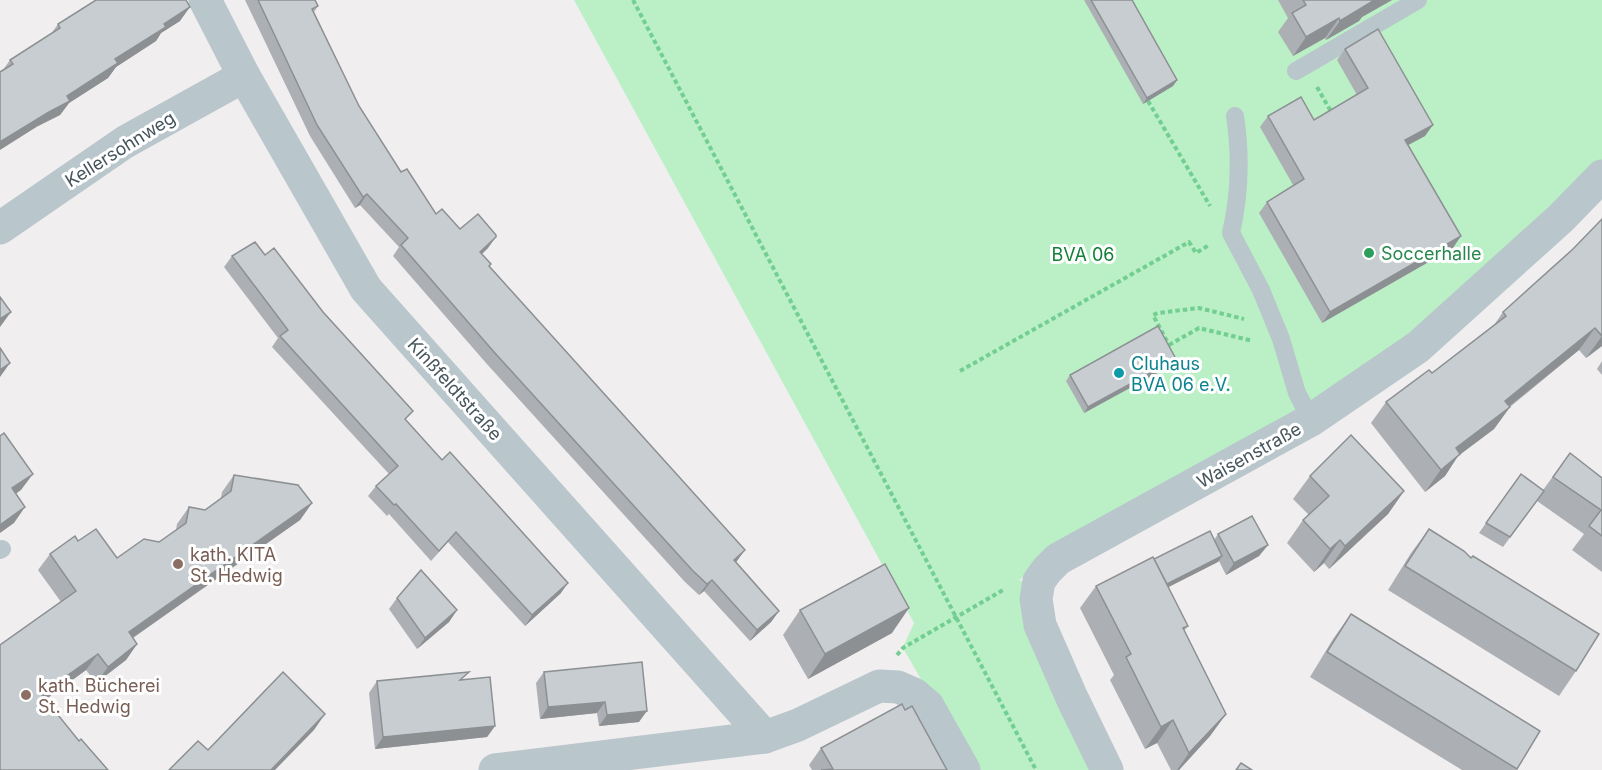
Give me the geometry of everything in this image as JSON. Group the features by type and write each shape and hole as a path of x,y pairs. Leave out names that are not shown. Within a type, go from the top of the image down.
{"street":[{"name":"Kinßfeldtstraße","path":"205,0 244,76 366,289 765,737"},
{"name":"Kellersohnweg","path":"0,228 125,142 244,76"},
{"name":"Waisenstraße","path":"1040,581 1047,570 1058,560 1311,420 1418,347 1561,218 1602,176"},
{"path":"1040,581 1036,599 1040,625 1107,770"},
{"path":"495,770 765,737 798,725 879,686 898,687 914,694 928,706 964,770"}],"lane":[{"path":"1296,71 1418,0"},
{"path":"1235,116 1239,179 1232,227 1261,290 1281,339 1297,393 1311,420"}],"path":[{"path":"633,0 1036,770"},
{"path":"960,371 1189,242 1196,253 1232,227 1215,215 1148,101"},
{"path":"1170,345 1153,315 1158,312 1199,308 1252,321"},
{"path":"1162,348 1199,328 1268,345 1281,339"},
{"path":"879,686 903,648 1022,579 1040,581"}],"green space":[{"name":"BVA 06","path":"574,0 1602,0 1602,173 1415,345 1019,580 1025,582 1118,770 973,770 903,648 917,639 903,647 914,623"}],"building":[{"path":"96,0 186,0 190,7 164,24 166,27 115,59 118,63 67,96 70,101 0,142 0,72 13,64 10,60 60,28 58,24"},
{"path":"258,0 315,0 318,6 312,9 359,106 401,172 407,169 436,214 442,209 460,229 478,214 496,235 480,252 491,264 489,266 745,550 734,560 779,611 757,630 712,580 707,584 693,571 494,352 401,245 408,238 367,194 363,197 317,125"},
{"path":"1091,0 1132,0 1177,80 1147,98"},
{"path":"1303,0 1373,1 1340,21 1339,18 1306,37 1292,13 1306,5"},
{"path":"1378,29 1433,125 1405,140 1461,236 1330,312 1267,202 1304,179 1268,116 1301,97 1314,120 1368,88 1345,49"},
{"path":"1602,219 1602,336 1595,328 1505,401 1510,407 1456,448 1460,454 1441,470 1386,402 1429,370 1432,373 1506,316 1503,312 1573,249"},
{"path":"255,242 265,255 274,248 323,312 413,411 405,419 442,460 450,452 568,583 532,615 456,532 439,551 396,504 394,505 376,486 398,466 280,336 288,330 232,256"},
{"path":"0,297 11,312 0,319"},
{"name":"Cluhaus BVA 06 e.V.","path":"1158,326 1176,359 1088,407 1070,375"},
{"path":"0,348 10,363 0,370"},
{"path":"4,433 33,474 12,488 25,507 0,525 0,436"},
{"path":"1351,435 1404,491 1345,546 1340,540 1330,549 1303,520 1329,496 1310,476"},
{"path":"1570,453 1602,478 1602,536 1589,526 1601,510 1553,477"},
{"path":"1521,474 1544,491 1510,537 1486,523"},
{"path":"234,475 298,485 312,503 129,632 137,644 108,667 98,654 41,694 79,741 81,739 108,770 0,770 0,645 76,591 50,554 75,536 78,541 96,529 117,558 144,539 159,542 186,523 189,507 205,510 231,491"},
{"path":"1252,516 1268,545 1234,563 1218,534"},
{"path":"1429,529 1471,558 1473,556 1599,634 1576,671 1405,566"},
{"path":"1210,531 1222,556 1167,584 1154,559"},
{"path":"1153,557 1188,626 1183,628 1226,714 1189,753 1173,720 1161,727 1126,657 1131,654 1096,586"},
{"path":"885,564 909,608 825,654 800,610"},
{"path":"421,570 457,610 425,638 397,598"},
{"path":"1351,614 1540,731 1517,769 1327,652"},
{"path":"642,662 647,711 607,715 605,702 548,707 544,672"},
{"path":"283,672 325,714 271,770 169,770 198,741 208,750"},
{"path":"469,672 460,680 490,677 495,726 383,737 377,681"},
{"path":"902,704 905,710 912,706 947,770 821,770 833,769 821,748"},
{"path":"1241,763 1252,770 1236,770"}],"place":[{"name":"Soccerhalle","path":"1369,253"},
{"name":"Cluhaus BVA 06 e.V.","path":"1119,373"},
{"name":"kath. KITA St. Hedwig","path":"178,564"},
{"name":"kath. Bücherei St. Hedwig","path":"26,695"}]}
